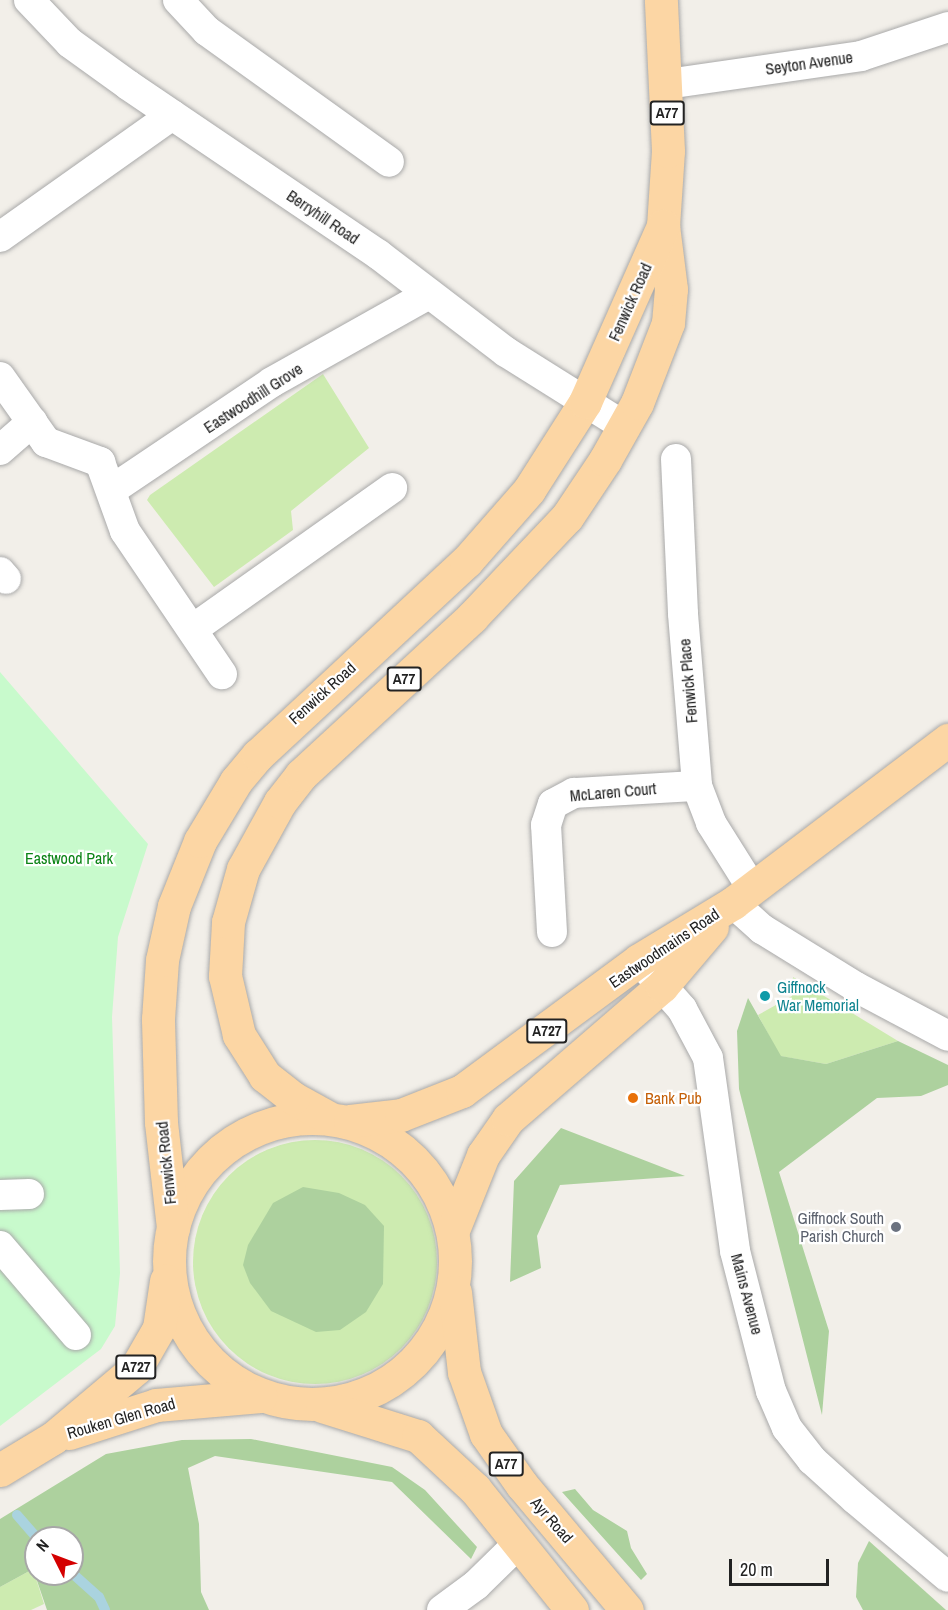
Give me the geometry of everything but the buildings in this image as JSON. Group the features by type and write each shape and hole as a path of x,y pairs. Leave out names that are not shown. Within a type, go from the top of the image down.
{"main road":[{"name":"Fenwick Road","path":"453,1230 441,1198 415,1161 376,1132 337,1120 293,1098 265,1076 239,1035 225,976 228,922 243,869 280,802 301,775 522,568 585,493 624,426 668,323 670,262 663,226 667,84 661,0"},
{"name":"Fenwick Road","path":"173,1228 161,1122 158,1019 162,960 174,906 200,842 236,781 289,722 466,562 536,481 585,402 663,226"},
{"name":"Eastwoodmains Road","path":"173,1228 198,1174 227,1145 267,1124 401,1115 462,1091 639,960 742,896 948,740"},
{"name":"Eastwoodmains Road","path":"453,1230 483,1155 508,1119 662,986 742,896"},
{"path":"173,1228 169,1265 178,1313 196,1346 230,1378 262,1396 315,1404 373,1391 414,1362 441,1325 454,1284 453,1230"},
{"name":"Rouken Glen Road","path":"0,1470 53,1438 136,1368 159,1328 169,1265"},
{"name":"Ayr Road","path":"454,1284 464,1372 486,1434 522,1485 627,1610"},
{"name":"Rouken Glen Road","path":"53,1438 156,1406 262,1396"},
{"name":"A77","path":"315,1404 418,1436 450,1463 573,1610"}],"street":[{"name":"Berryhill Road","path":"29,0 70,43 379,255 506,352 624,426"},
{"path":"178,0 207,30 389,162"},
{"name":"Seyton Avenue","path":"667,84 861,56 948,27"},
{"path":"0,237 172,115"},
{"name":"Eastwoodhill Grove","path":"113,489 272,382 429,294"},
{"path":"0,377 46,442 100,462 113,489 125,531 222,674"},
{"path":"0,450 32,422"},
{"name":"Fenwick Place","path":"676,459 683,614 697,786 742,896 762,929 855,987 948,1036"},
{"path":"193,629 392,488"},
{"name":"McLaren Court","path":"552,932 546,825 553,804 574,793 697,786"},
{"name":"Mains Avenue","path":"639,960 682,1009 708,1058 735,1251 771,1391 787,1428 812,1460 948,1577"},
{"path":"0,1246 76,1335"},
{"path":"442,1610 476,1585 519,1543"}],"green space":[{"path":"323,374 369,448 291,511 293,530 214,587 147,500 150,495"},
{"name":"Eastwood Park","path":"0,672 148,844 118,937 112,1017 120,1273 115,1326 101,1349 0,1426"},
{"path":"793,977 898,1041 826,1064 780,1056 758,1015 792,996"},
{"path":"748,998 781,1056 826,1064 898,1041 948,1065 948,1085 921,1096 877,1098 779,1172 829,1331 822,1415 739,1089 737,1031"},
{"path":"561,1128 685,1176 560,1185 537,1236 541,1268 510,1282 514,1181"},
{"path":"327,1140 350,1145 373,1154 401,1176 417,1194 428,1215 435,1238 437,1262 435,1286 428,1309 417,1330 401,1348 383,1364 362,1375 327,1384 303,1384 268,1375 247,1364 213,1330 202,1309 195,1286 193,1250 202,1215 213,1194 247,1160 268,1149 291,1142"},
{"path":"303,1187 339,1193 365,1205 384,1226 383,1284 366,1312 340,1330 316,1332 271,1311 250,1283 243,1265 248,1245 273,1203"},
{"path":"251,1439 392,1467 425,1490 477,1547 471,1559 392,1482 215,1456 188,1468 199,1524 201,1592 209,1610 47,1610 39,1586 84,1586 84,1526 24,1526 24,1574 0,1587 0,1519 106,1454 182,1440"},
{"path":"575,1489 593,1510 627,1531 631,1548 647,1574 641,1580 562,1492"},
{"path":"869,1541 946,1610 863,1610 856,1597 858,1563"},
{"path":"24,1574 24,1586 38,1586 44,1604 31,1610 0,1610 0,1587"}],"waterway":[{"path":"17,1515 27,1526"},
{"path":"84,1584 99,1597 105,1610"}],"place":[{"name":"Giffnock War Memorial","path":"765,996"},
{"name":"Bank Pub","path":"633,1098"},
{"name":"Giffnock South Parish Church","path":"896,1227"}]}
